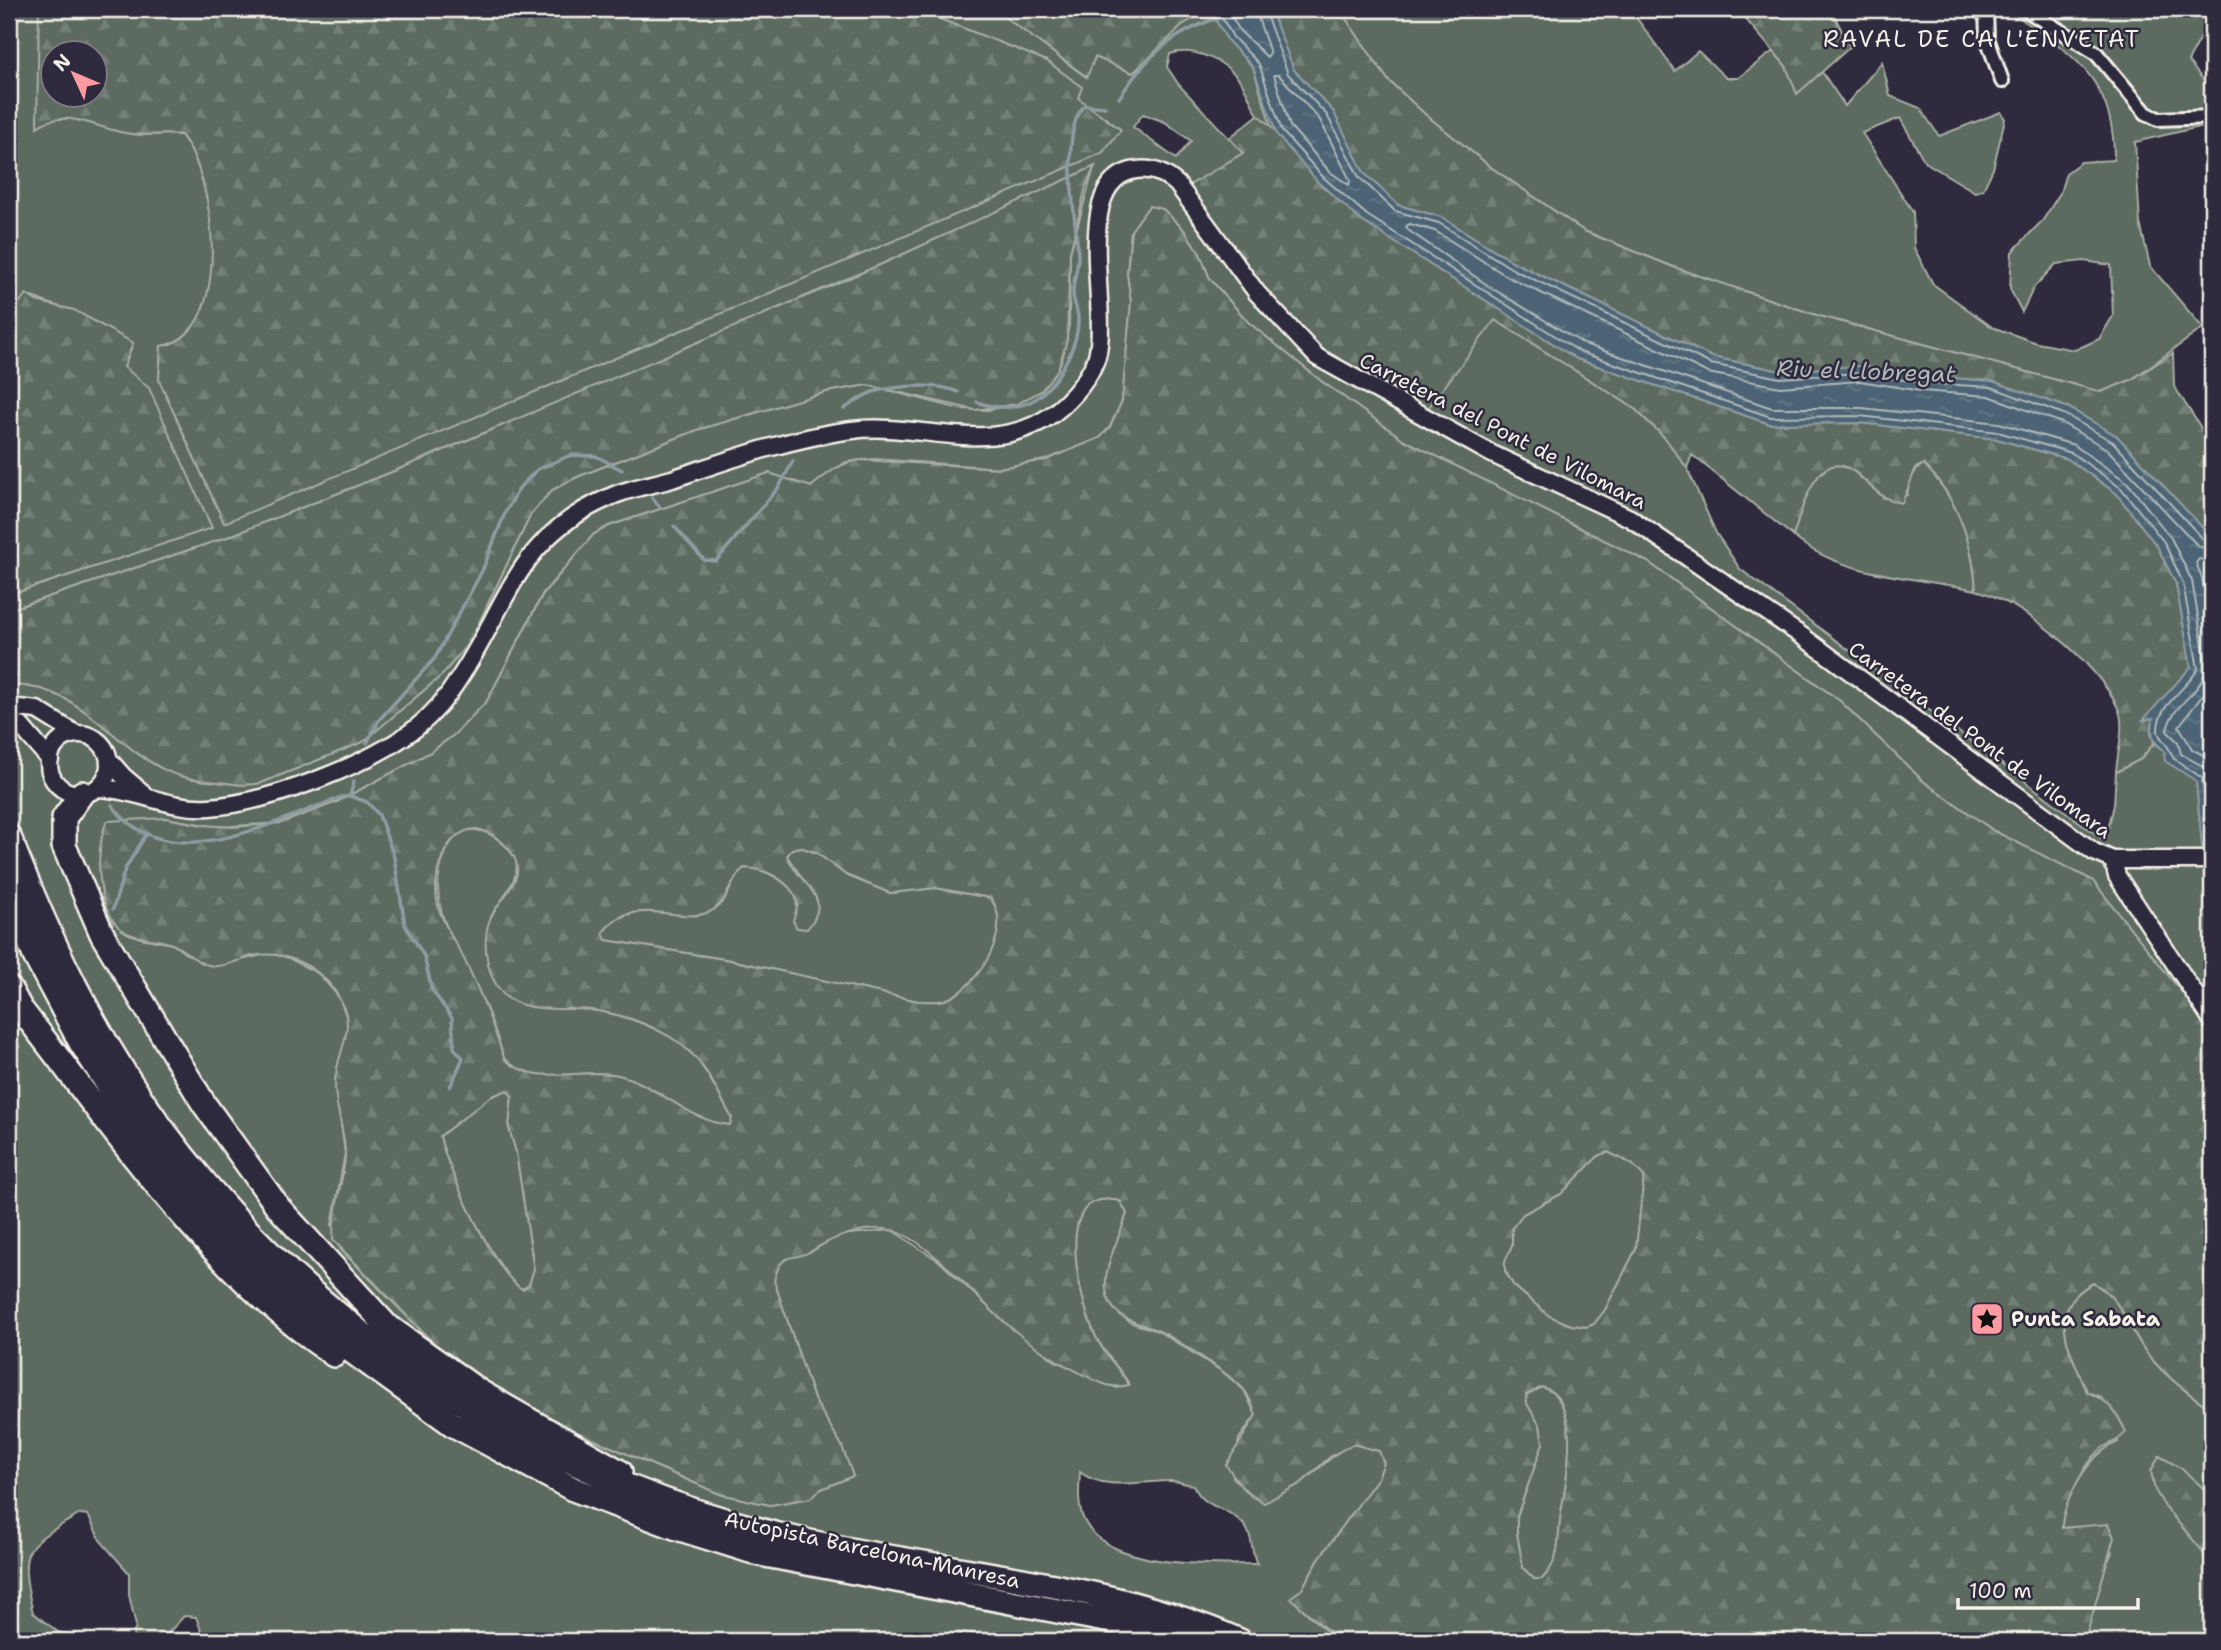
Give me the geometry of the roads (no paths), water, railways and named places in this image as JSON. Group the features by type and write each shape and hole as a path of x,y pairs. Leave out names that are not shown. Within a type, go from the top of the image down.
{"highway":[{"path":"90,790 64,818 64,846 102,934 204,1104 278,1207 386,1325 480,1392 668,1501"},
{"name":"Autopista Barcelona-Manresa","path":"9,837 55,949 124,1071 162,1129 277,1260 351,1326 437,1389 584,1470 668,1501 783,1536 1102,1597 1215,1630 1240,1641"},
{"name":"Autopista Barcelona-Manresa","path":"9,890 35,956 75,1032 128,1116 173,1175 247,1261 336,1340 452,1424 573,1489 677,1528 761,1554 1126,1624 1179,1641"},
{"path":"9,988 20,1008 159,1190 232,1270 314,1341 449,1435 537,1480 573,1489"}],"street":[{"path":"1986,9 1987,38 2002,81"},
{"path":"2025,9 2096,53 2146,113 2158,119 2212,117"},
{"name":"Carretera del Pont de Vilomara","path":"109,760 145,794 166,803 206,808 243,803 321,777 397,741 438,707 457,681 494,612 535,546 579,512 613,495 774,445 858,429 923,430 974,438 1007,435 1032,426 1053,414 1086,378 1096,359 1101,333 1096,226 1101,197 1119,176 1144,169 1169,177 1183,191 1257,293 1317,357 1492,454 1630,518 1802,636 2077,842 2117,860"},
{"path":"9,707 37,710 76,734 98,740 109,760 107,775 90,790 69,792 58,785 51,773 50,760 59,742 76,734"},
{"path":"9,720 21,726 50,760"},
{"name":"Carretera del Pont de Vilomara","path":"90,790 145,794"},
{"path":"2212,860 2117,860 2117,876 2212,1020"}],"water":[{"name":"Riu el Llobregat","path":"1209,9 1270,9 1294,70 1333,111 1364,173 1398,205 1441,217 1517,264 1712,357 1781,371 1860,366 1923,376 1992,381 2069,408 2117,436 2212,538 2212,926 2209,922 2196,781 2165,761 2164,750 2153,737 2153,718 2143,720 2191,667 2176,584 2157,546 2116,493 2068,459 1997,439 1860,423 1770,424 1577,359 1362,221 1319,183 1277,135 1253,67 1228,41"}],"waterway":[{"path":"1119,98 1139,70 1172,40 1217,18"},
{"path":"977,402 1011,407 1035,399 1055,379 1072,349 1078,319 1073,293 1078,256 1071,177 1072,134 1077,117 1085,105 1105,107"},
{"path":"844,409 869,393 893,388 928,386 958,392"},
{"path":"367,743 379,720 435,658 482,571 505,513 520,487 538,469 571,455 596,456 622,470"},
{"path":"674,526 704,560 716,561 779,487 793,461"},
{"path":"652,498 660,507"},
{"path":"9,664 17,676"},
{"path":"350,796 354,781"},
{"path":"112,805 135,827 161,839 191,842 253,830 342,797 350,796 367,802 379,815 394,857 405,925 424,956 432,990 452,1018 454,1048 463,1058 450,1087"},
{"path":"113,909 125,869 147,833"},
{"path":"9,1048 20,1047"}],"place":[{"name":"Punta Sabata","path":"1987,1319"}],"district":[{"name":"RAVAL DE CA L'ENVETAT","path":"1982,39"}]}
